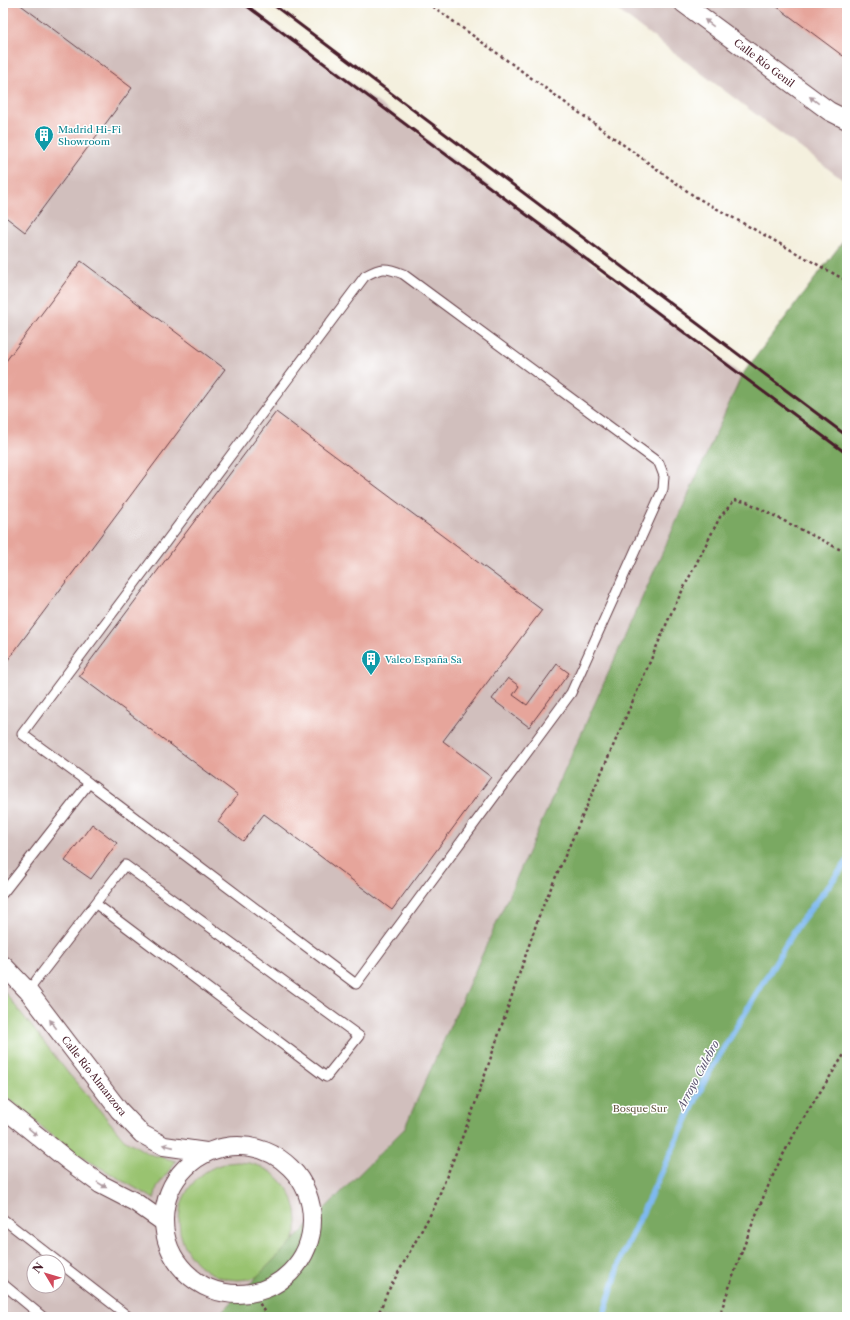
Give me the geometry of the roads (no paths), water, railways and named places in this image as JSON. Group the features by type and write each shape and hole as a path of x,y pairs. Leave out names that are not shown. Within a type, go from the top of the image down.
{"street":[{"name":"Calle Río Genil","path":"683,3 828,111 847,120"},
{"name":"Calle Río Almanzora","path":"3,965 28,991 119,1110 142,1134 164,1146 206,1152"},
{"path":"3,1108 100,1184 135,1202 162,1221"},
{"path":"231,1146 256,1147 279,1157 297,1174 309,1196 313,1221 308,1245 296,1267 277,1284 254,1293 232,1294 210,1289 191,1278 176,1262 167,1242 162,1221 166,1199 175,1180 189,1164 206,1152 231,1146"}],"lane":[{"path":"379,269 391,269 403,274 659,463 664,476 663,489 571,693 356,984 89,783 22,734 365,276 379,269"},
{"path":"3,893 89,783"},
{"path":"28,991 125,866 359,1036 326,1078 96,904"},
{"path":"3,1219 129,1317"},
{"path":"3,1284 43,1317"}],"waterway":[{"name":"Arroyo Culebro","path":"603,1317 622,1256 707,1076 798,925 847,862"}],"railway":[{"path":"243,3 847,454"},
{"path":"271,3 847,436"}],"place":[{"name":"Madrid Hi-Fi Showroom","path":"44,152"},
{"name":"Valeo España Sa","path":"371,676"}],"park label":[{"name":"Bosque Sur","path":"640,1108"}]}
